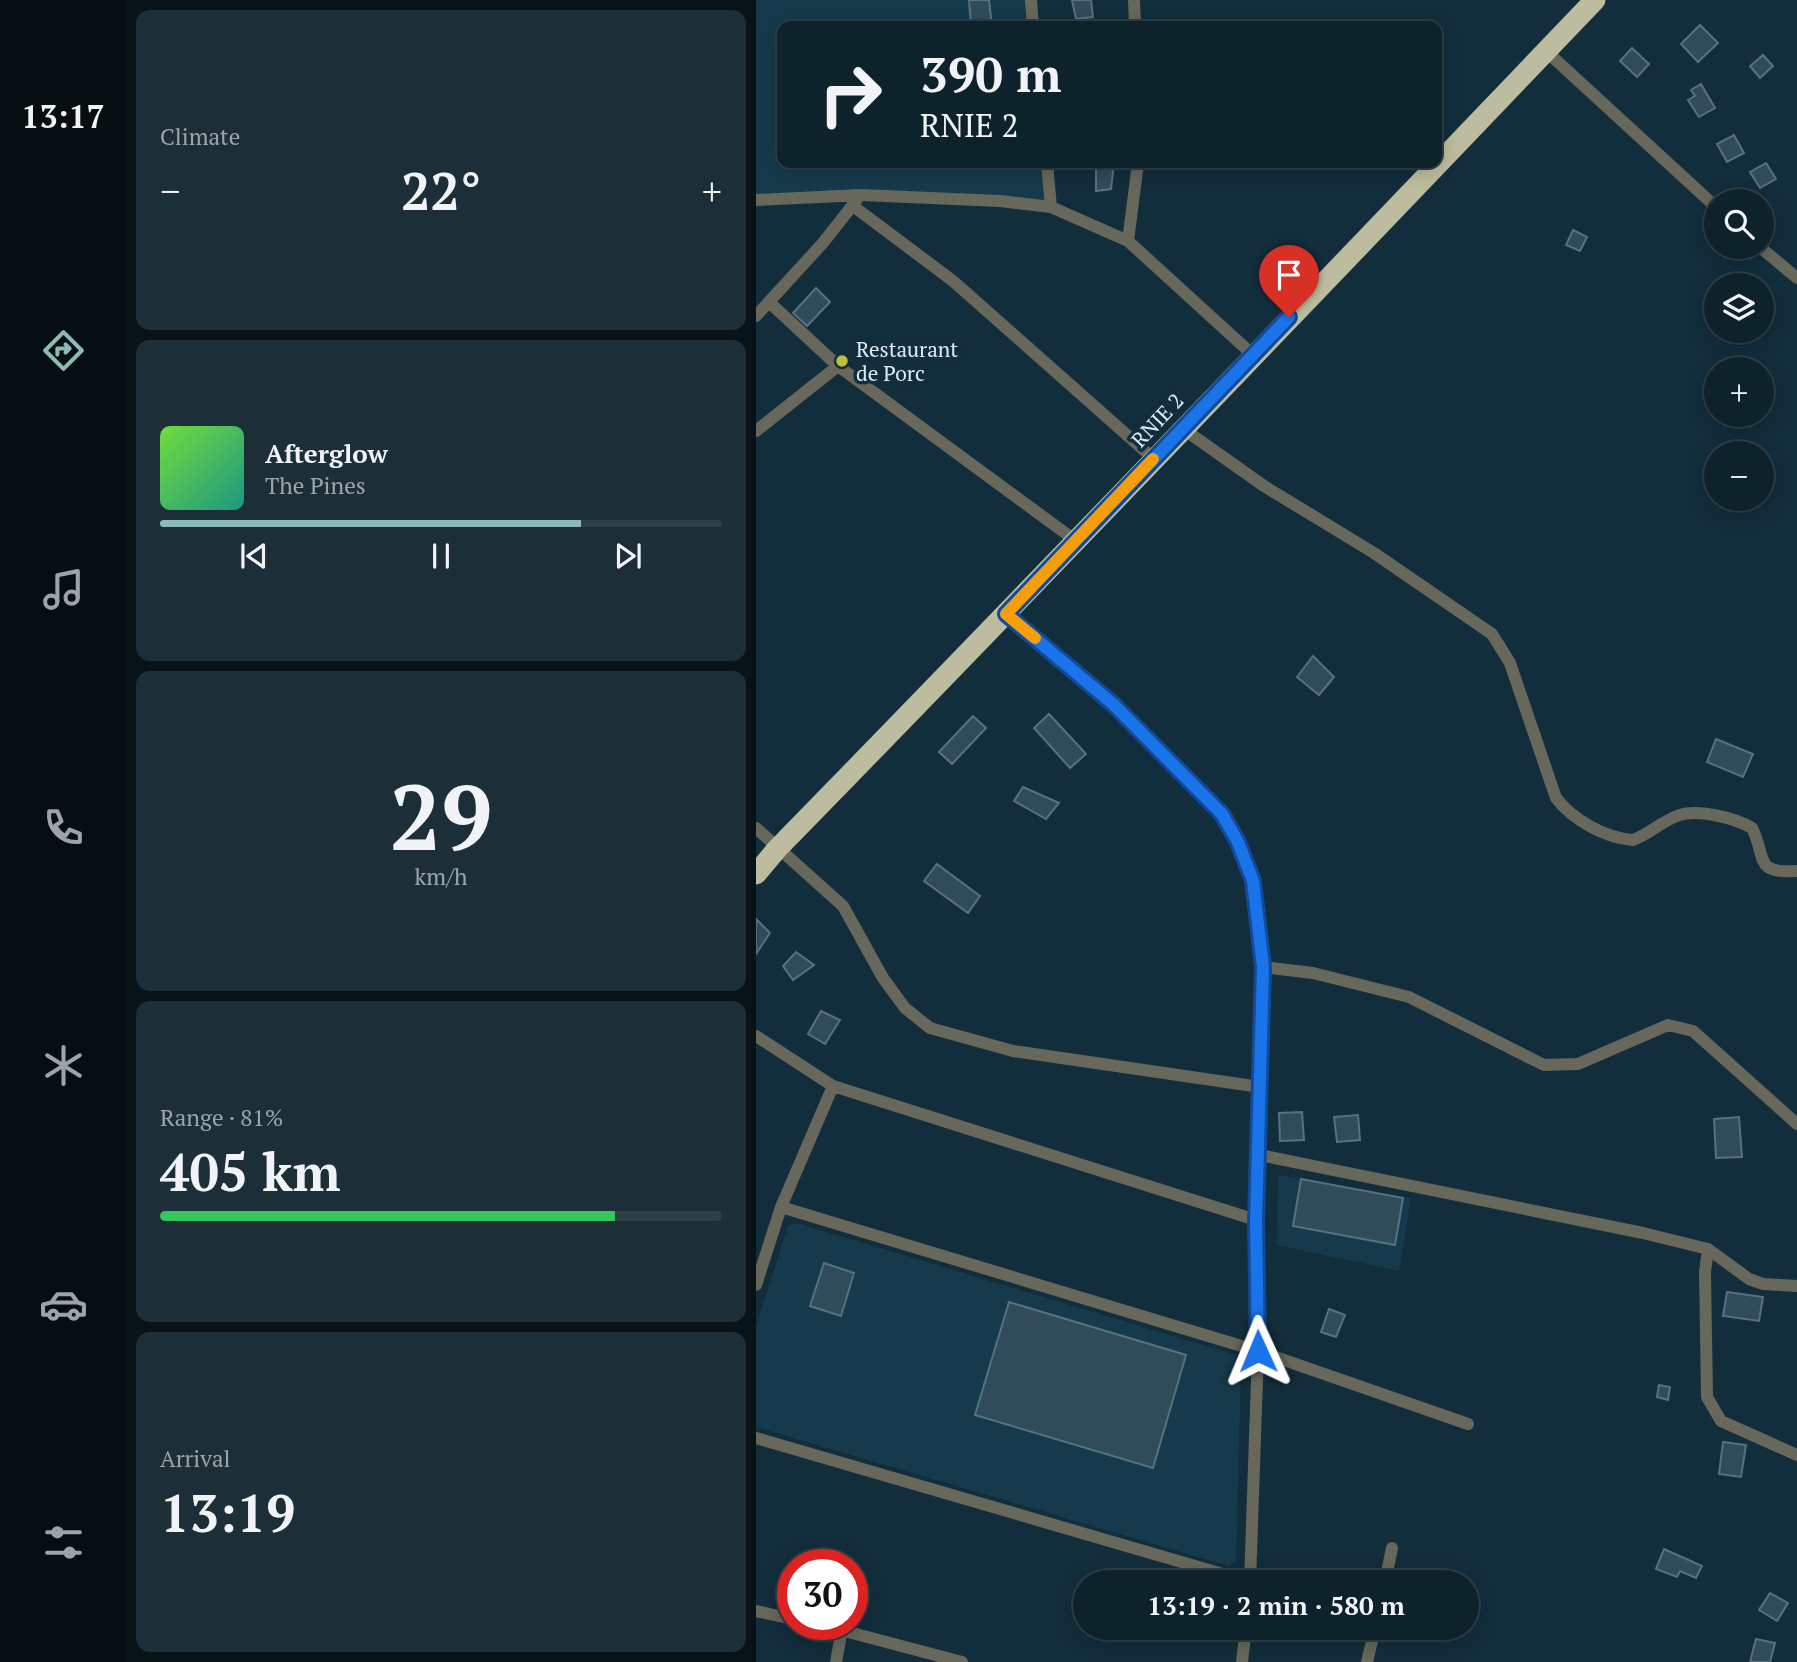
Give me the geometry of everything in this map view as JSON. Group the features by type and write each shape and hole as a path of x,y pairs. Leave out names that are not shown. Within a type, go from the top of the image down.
{"highway":[{"name":"RNIE 2","path":"1442,159 1595,0"},
{"name":"RNIE 2","path":"756,874 777,849 1433,168"}],"street":[{"path":"1031,0 1033,21"},
{"path":"1134,0 1135,21"},
{"path":"1546,51 1704,196"},
{"path":"1047,168 1051,208"},
{"path":"1128,241 1137,168"},
{"path":"756,200 1000,201 1051,208 1128,241 1253,355"},
{"path":"756,316 857,201"},
{"path":"857,201 953,281 1154,458"},
{"path":"1774,259 1797,278"},
{"path":"769,302 838,366 1076,541"},
{"path":"756,431 838,366"},
{"path":"1182,428 1264,486 1374,553 1492,635 1510,663 1556,798 1567,811 1606,834 1633,840 1678,815 1693,814 1741,822 1752,828 1761,860 1767,869 1777,872 1797,870"},
{"path":"1006,614 1113,704 1222,814 1238,842 1253,881 1263,967 1260,1155 1256,1220 1258,1351 1250,1570"},
{"path":"756,828 843,906 883,978 905,1008 930,1028 1013,1051 1260,1087"},
{"path":"1263,967 1313,973 1409,997 1544,1065 1578,1064 1668,1025 1679,1026 1693,1031 1797,1124"},
{"path":"756,1036 833,1087 1256,1220"},
{"path":"756,1285 781,1207 833,1087"},
{"path":"1260,1155 1643,1233 1708,1249 1756,1282 1797,1286"},
{"path":"781,1207 1258,1351 1468,1424"},
{"path":"1708,1249 1705,1272 1707,1385 1712,1408 1721,1421 1797,1455"},
{"path":"756,1438 1209,1570"},
{"path":"1387,1570 1392,1548"},
{"path":"756,1611 777,1616"},
{"path":"868,1636 962,1662"},
{"path":"836,1662 840,1640"},
{"path":"1242,1662 1245,1640"},
{"path":"1367,1662 1372,1640"}],"shaded area":[{"path":"756,0 1031,0 1033,21 777,21 777,168 1047,168 1051,207 861,195 756,201"},
{"path":"1278,1175 1411,1198 1399,1271 1277,1245"},
{"path":"797,1223 1236,1355 1241,1370 1236,1560 1229,1566 756,1427 756,1327 788,1226"}],"building":[{"path":"969,0 989,0 991,21 971,21"},
{"path":"1072,0 1091,0 1093,17 1076,19"},
{"path":"1700,25 1718,43 1698,62 1681,44"},
{"path":"1632,48 1649,64 1637,77 1620,61"},
{"path":"1763,55 1773,66 1760,78 1750,66"},
{"path":"1701,84 1715,108 1699,117 1688,100 1695,96 1691,90"},
{"path":"1734,135 1744,153 1727,162 1717,144"},
{"path":"1766,163 1776,179 1760,188 1750,172"},
{"path":"1096,168 1113,168 1111,189 1096,191"},
{"path":"1573,230 1587,237 1580,251 1566,245"},
{"path":"816,288 830,302 807,326 793,313"},
{"path":"1313,656 1334,677 1319,695 1297,677"},
{"path":"1049,714 1086,754 1070,768 1034,728"},
{"path":"973,716 986,728 952,764 939,752"},
{"path":"1716,739 1753,754 1743,777 1707,762"},
{"path":"1023,787 1059,803 1046,819 1014,801"},
{"path":"937,864 980,896 968,913 924,881"},
{"path":"756,919 770,933 756,954"},
{"path":"796,952 814,965 793,980 783,966"},
{"path":"821,1011 840,1020 825,1044 808,1034"},
{"path":"1302,1112 1304,1140 1280,1141 1279,1113"},
{"path":"1358,1115 1360,1140 1337,1142 1334,1117"},
{"path":"1739,1117 1742,1157 1716,1158 1714,1119"},
{"path":"1301,1179 1403,1198 1395,1245 1293,1226"},
{"path":"824,1263 854,1273 841,1316 810,1306"},
{"path":"1727,1292 1763,1297 1759,1321 1723,1316"},
{"path":"1009,1302 1186,1355 1153,1468 975,1415"},
{"path":"1329,1309 1345,1315 1336,1337 1321,1332"},
{"path":"1659,1385 1670,1387 1668,1400 1657,1397"},
{"path":"1723,1442 1746,1445 1741,1477 1719,1474"},
{"path":"1664,1549 1702,1566 1696,1578 1680,1571 1677,1577 1656,1569"},
{"path":"1770,1593 1788,1603 1777,1621 1759,1610"},
{"path":"1756,1639 1775,1643 1770,1662 1750,1662"}],"slow traffic":[{"path":"1035,638 1006,614 1153,459"}],"place":[{"name":"Restaurant de Porc","path":"842,361"}],"route":[{"path":"1258,1351 1256,1220 1260,1155 1259,1039 1263,967 1253,881 1238,842 1222,814 1113,704 1006,614 1289,317"}]}
